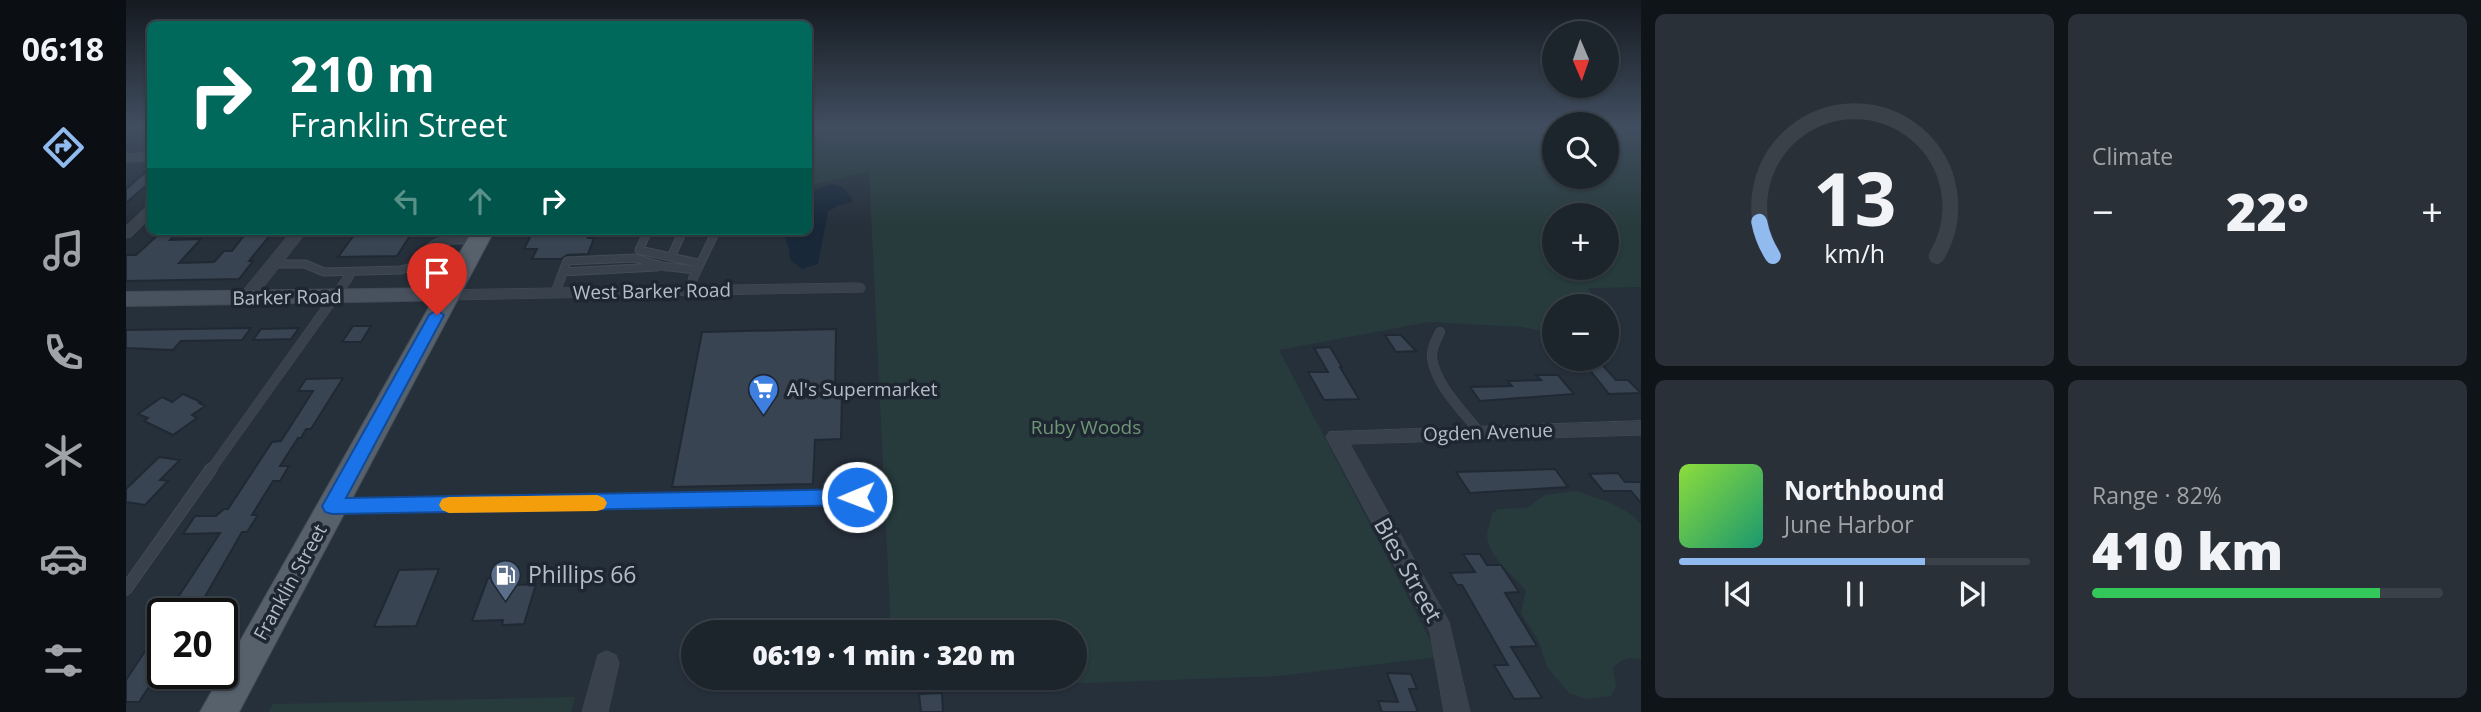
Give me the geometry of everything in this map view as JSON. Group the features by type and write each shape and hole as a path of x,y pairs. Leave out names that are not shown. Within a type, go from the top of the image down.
{"main road":[{"name":"Franklin Street","path":"219,712 481,235"}],"street":[{"path":"126,234 147,214"},
{"path":"247,297 297,235"},
{"name":"West Barker Road","path":"448,295 857,288"},
{"name":"Barker Road","path":"126,299 448,295"},
{"name":"Ogden Avenue","path":"1336,437 1641,428"},
{"name":"Bies Street","path":"1336,437 1441,630 1457,712"},
{"path":"595,712 607,663"}],"lane":[{"path":"274,264 305,264 324,272 410,269 428,246 435,242 481,235"},
{"path":"646,235 639,250 671,257 696,267"},
{"path":"671,257 681,235"},
{"path":"691,291 696,267 709,251 715,235"},
{"path":"555,293 567,261 635,258 666,267 696,267"},
{"path":"126,589 353,271"},
{"path":"1440,332 1433,345 1432,358 1440,375 1480,433"},
{"path":"332,506 857,497"}],"green space":[{"name":"Ruby Woods","path":"812,160 1542,160 1542,189 1619,189 1619,160 1641,160 1641,287 1588,288 1591,294 1542,294 1542,331 1523,327 1429,322 1279,350 1439,657 1278,676 1087,683 1087,620 890,620 869,171 812,185"},
{"path":"1577,491 1620,508 1641,525 1641,659 1625,659 1613,668 1616,687 1611,696 1585,699 1569,693 1547,667 1539,642 1521,613 1526,590 1496,558 1487,535 1491,514 1498,509 1527,508 1545,495"},
{"path":"575,697 571,712 268,712 273,704"}],"water":[{"path":"831,184 845,190 853,202 837,206 828,212 818,264 802,269 790,260 784,235 812,235 812,192"}],"building":[{"path":"147,171 147,185 126,203 126,189"},
{"path":"158,235 174,235 170,240 201,239 179,263 214,262 224,251 232,251 244,235 270,235 249,261 253,261 239,279 126,281 126,255 136,255"},
{"path":"354,235 410,235 397,256 338,257"},
{"path":"531,235 590,235 588,238 594,238 588,254 567,255 561,259 532,259 537,249 524,249"},
{"path":"353,326 371,326 361,342 342,342"},
{"path":"251,328 242,340 181,341 173,350 126,348 126,330"},
{"path":"299,328 291,339 253,340 261,329"},
{"name":"Al's Supermarket","path":"836,329 835,394 842,393 841,439 815,440 813,484 672,487 702,332"},
{"path":"1385,335 1401,335 1416,351 1396,352"},
{"path":"1330,347 1359,399 1324,400 1308,372 1328,372 1314,348"},
{"path":"1591,371 1608,371 1616,380 1628,380 1641,393 1609,394"},
{"path":"1536,375 1558,375 1574,394 1480,401 1470,387 1512,386 1508,381 1541,380"},
{"path":"343,378 311,429 306,429 301,438 298,438 280,466 289,466 280,481 273,481 252,515 258,515 247,532 242,532 204,598 177,598 220,533 183,534 195,516 216,516 228,509 272,442 281,441 313,391 298,391 306,379"},
{"path":"183,394 205,406 192,415 197,418 173,435 144,421 148,418 138,414 162,397 172,402"},
{"path":"159,457 180,460 160,480 168,481 145,505 126,502 126,489"},
{"path":"1555,469 1568,487 1470,493 1456,472"},
{"path":"1618,473 1625,482 1641,482 1641,503 1631,491 1603,491 1589,474"},
{"path":"1463,554 1480,554 1487,565 1501,565 1519,592 1505,593 1537,646 1511,647 1542,698 1514,699 1494,665 1508,665 1462,585 1457,585 1450,573 1475,572"},
{"path":"439,569 416,626 374,627 399,570"},
{"name":"Phillips 66","path":"519,577 516,585 536,584 524,624 502,625 503,620 472,621 488,578"},
{"path":"147,648 147,689 139,702 126,702 126,680"},
{"path":"1387,673 1411,674 1417,689 1409,689 1418,712 1382,712 1378,701 1398,702"},
{"path":"942,693 943,712 921,712 919,694"}],"slow traffic":[{"path":"449,505 597,503"}],"place":[{"name":"Al's Supermarket","path":"764,416"},
{"name":"Phillips 66","path":"505,602"}],"route":[{"path":"437,315 332,506 641,503 857,497"}]}
